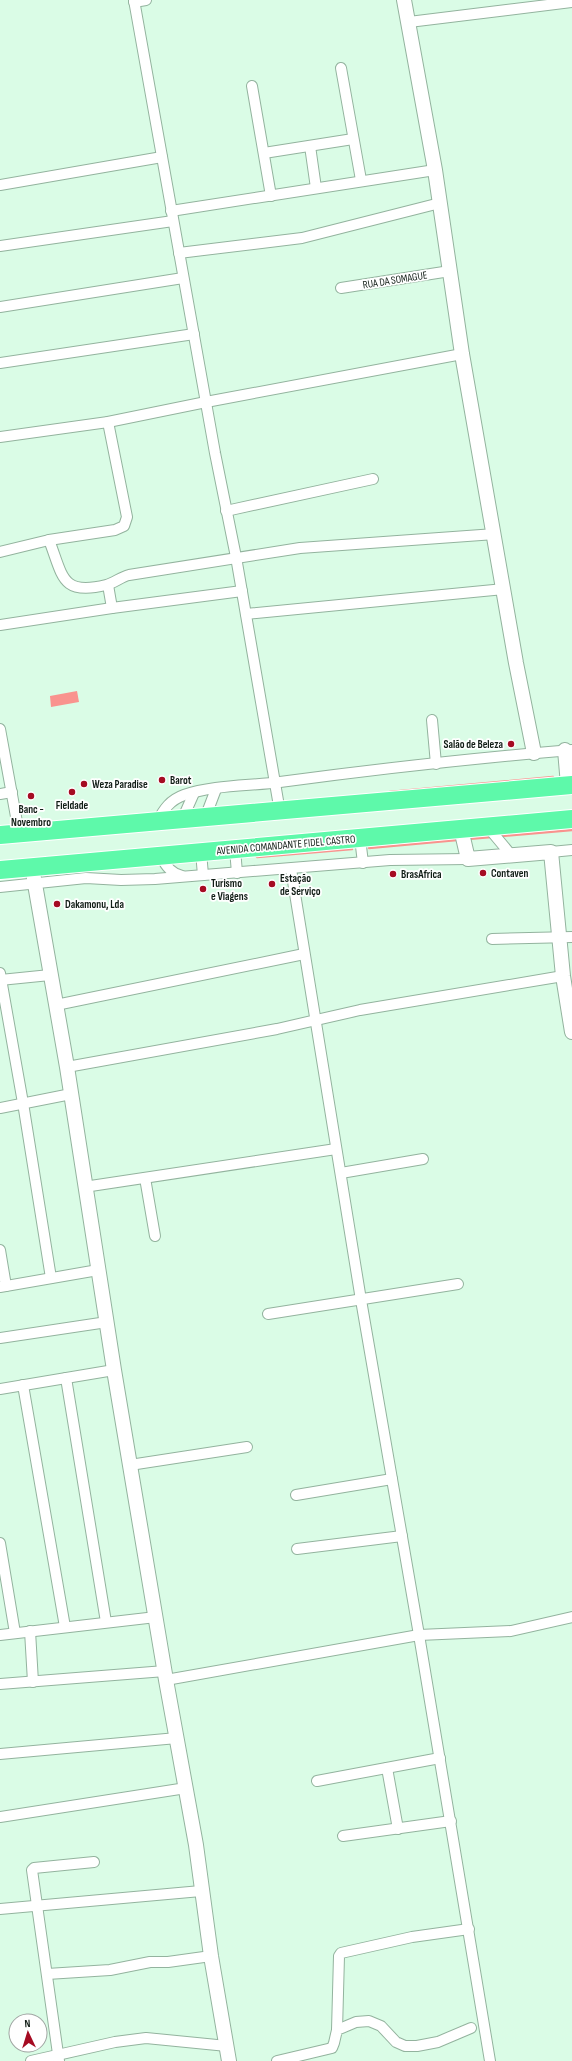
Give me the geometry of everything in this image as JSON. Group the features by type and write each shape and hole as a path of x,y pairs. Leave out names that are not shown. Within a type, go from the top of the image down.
{"highway":[{"path":"0,835 280,812 570,785"},
{"name":"AVENIDA COMANDANTE FIDEL CASTRO","path":"0,870 33,875 161,856 572,819"}],"street":[{"path":"146,0 134,1 183,278 226,511 236,557 257,688 280,812"},
{"path":"404,0 435,170 462,354 534,753"},
{"path":"409,22 499,5 572,2"},
{"path":"341,68 361,180"},
{"path":"252,86 271,196"},
{"path":"264,153 353,139"},
{"path":"310,146 316,188"},
{"path":"0,185 162,158"},
{"path":"0,246 172,216 361,180 435,170"},
{"path":"179,253 302,238 440,203"},
{"name":"RUA DA SOMAGUE","path":"341,288 450,271"},
{"path":"0,307 183,278"},
{"path":"0,363 194,334"},
{"path":"0,437 108,422 462,354"},
{"path":"0,552 49,540 115,530 124,526 127,517 108,422"},
{"path":"226,511 373,479"},
{"path":"49,540 63,576 71,586 80,589 108,585 129,575 236,557 343,544 495,534"},
{"path":"108,585 112,608"},
{"path":"246,614 504,589"},
{"path":"0,625 112,608 242,591"},
{"path":"432,720 436,764"},
{"path":"0,729 19,833"},
{"path":"158,822 171,801 194,793 216,789 534,753 568,750 570,785"},
{"path":"205,818 216,789"},
{"path":"0,794 12,792"},
{"path":"182,820 194,793"},
{"path":"487,826 512,856"},
{"path":"461,829 468,859"},
{"path":"360,838 363,862"},
{"path":"235,849 237,873"},
{"path":"0,887 33,875 121,880 291,869 363,862 468,859 572,850"},
{"path":"201,852 203,875"},
{"path":"551,852 566,937 563,976 570,1004 572,1032"},
{"path":"161,856 164,863 172,871 188,876"},
{"path":"291,869 341,1173 360,1300 420,1635 490,2061"},
{"path":"33,875 67,1067 84,1187 114,1370 196,1845 201,1891 229,2061"},
{"path":"492,939 566,937"},
{"path":"56,1004 304,954"},
{"path":"50,975 0,978 23,1103 51,1278"},
{"path":"67,1067 278,1029 360,1010 563,976"},
{"path":"0,1108 71,1094"},
{"path":"84,1187 336,1149"},
{"path":"341,1173 423,1159"},
{"path":"145,1178 155,1236"},
{"path":"0,1250 3,1286 98,1270"},
{"path":"268,1314 458,1284"},
{"path":"0,1338 107,1322"},
{"path":"0,1389 114,1370"},
{"path":"66,1378 106,1622"},
{"path":"23,1385 65,1627"},
{"path":"130,1465 247,1447"},
{"path":"296,1495 392,1479"},
{"path":"297,1549 402,1536"},
{"path":"0,1543 14,1633"},
{"path":"0,1635 156,1617"},
{"path":"0,1684 166,1676 420,1635 511,1631 572,1617"},
{"path":"30,1631 33,1682"},
{"path":"0,1754 177,1738"},
{"path":"318,1781 440,1758"},
{"path":"387,1768 398,1829"},
{"path":"0,1817 186,1788"},
{"path":"343,1836 451,1821"},
{"path":"59,2058 32,1869 94,1862"},
{"path":"0,1909 201,1891"},
{"path":"277,2061 332,2048 337,2030 339,1956 341,1953 412,1937 469,1929"},
{"path":"47,1974 110,1970 150,1962 168,1962 211,1956"},
{"path":"337,2030 356,2022 369,2021 381,2026 396,2042 405,2046 417,2046 438,2042 470,2028"},
{"path":"31,2061 59,2058 115,2042 146,2038 227,2046"}],"shaded area":[{"path":"77,691 79,702 51,707 50,696"}],"waterway":[{"path":"390,792 553,777"},
{"path":"502,836 572,830"},
{"path":"468,839 491,837"},
{"path":"369,848 457,840"},
{"path":"257,857 352,849"}],"place":[{"name":"Salão de Beleza","path":"511,744"},
{"name":"Barot","path":"162,780"},
{"name":"Weza Paradise","path":"84,784"},
{"name":"Fieldade","path":"72,792"},
{"name":"Banc - Novembro","path":"31,796"},
{"name":"Contaven","path":"483,873"},
{"name":"BrasAfrica","path":"393,874"},
{"name":"Estação de Serviço","path":"272,884"},
{"name":"Turismo e Viagens","path":"203,889"},
{"name":"Dakamonu, Lda","path":"57,904"}]}
